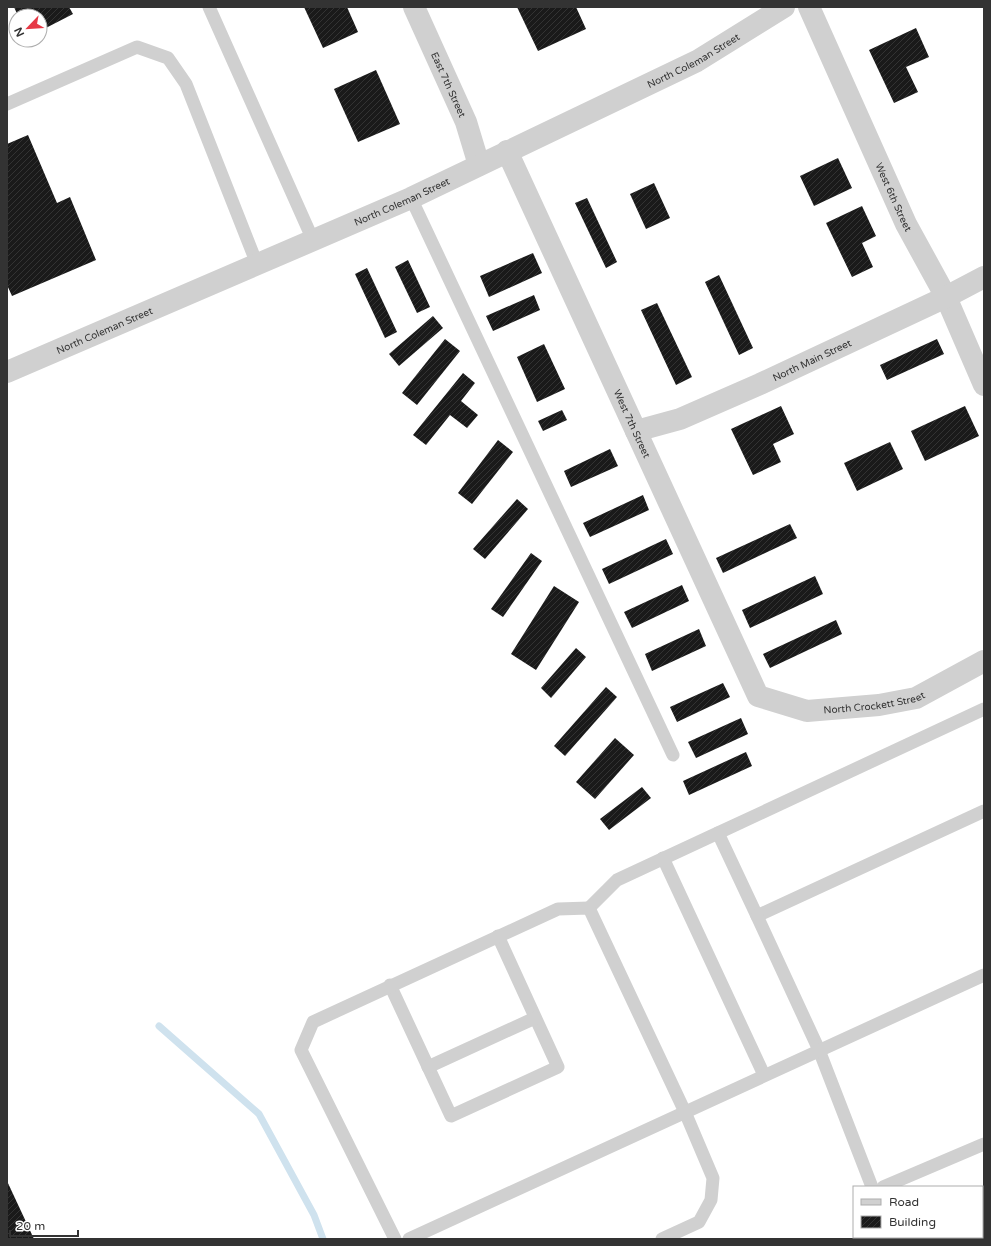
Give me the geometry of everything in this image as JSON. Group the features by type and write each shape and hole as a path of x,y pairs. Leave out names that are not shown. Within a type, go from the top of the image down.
{"street":[{"name":"East 7th Street","path":"414,7 466,122 479,164"},
{"name":"North Coleman Street","path":"7,372 411,198 479,164 697,61 784,7"},
{"name":"West 6th Street","path":"809,7 906,224 946,298 984,385"},
{"name":"West 7th Street","path":"507,151 758,696"},
{"name":"North Main Street","path":"636,431 680,419 760,384 946,298 984,277"},
{"name":"North Crockett Street","path":"758,696 807,711 879,705 916,698 984,661"}],"lane":[{"path":"209,7 314,240"},
{"path":"7,104 136,47 168,58 186,84 257,264"},
{"path":"411,198 673,755"},
{"path":"395,1239 301,1050 313,1022 390,985 558,909 589,908 616,880 984,709"},
{"path":"757,916 984,811"},
{"path":"718,833 819,1050 872,1186"},
{"path":"663,858 764,1075"},
{"path":"589,908 685,1112 713,1178 711,1200 699,1222 662,1239"},
{"path":"390,985 450,1116 558,1067 498,936"},
{"path":"409,1239 984,975"},
{"path":"428,1067 535,1018"},
{"path":"885,1186 984,1144"}],"building":[{"path":"69,7 73,14 48,27 48,8 14,8"},
{"path":"304,7 347,7 358,32 323,48"},
{"path":"517,7 576,7 586,29 538,51"},
{"path":"916,28 929,57 906,67 918,92 894,103 869,50"},
{"path":"376,70 400,124 358,142 334,89"},
{"path":"28,135 57,203 70,197 96,260 12,296 7,285 7,144"},
{"path":"838,158 852,188 814,206 800,176"},
{"path":"654,183 670,218 646,229 630,194"},
{"path":"587,198 617,262 606,268 575,203"},
{"path":"862,206 876,236 862,243 873,267 852,277 826,223"},
{"path":"533,253 542,273 489,297 480,276"},
{"path":"408,260 430,307 417,313 395,267"},
{"path":"367,268 397,332 385,338 355,274"},
{"path":"719,275 753,348 739,355 705,282"},
{"path":"534,295 540,310 493,331 486,316"},
{"path":"657,303 692,377 676,385 641,310"},
{"path":"433,316 443,328 399,366 389,354"},
{"path":"445,339 460,351 417,405 402,393"},
{"path":"937,339 944,354 887,380 880,365"},
{"path":"544,344 565,389 537,402 517,357"},
{"path":"463,373 475,383 461,401 478,415 467,428 450,415 426,445 413,435"},
{"path":"781,406 794,434 773,444 781,462 753,475 731,429"},
{"path":"965,406 979,436 925,461 911,431"},
{"path":"562,410 567,420 543,431 538,421"},
{"path":"498,440 513,452 472,504 458,493"},
{"path":"890,442 903,469 857,491 844,463"},
{"path":"610,449 618,466 571,487 564,471"},
{"path":"643,495 649,510 590,537 583,523"},
{"path":"517,499 528,509 485,559 473,549"},
{"path":"790,524 797,538 723,573 716,558"},
{"path":"666,539 673,554 609,584 602,569"},
{"path":"531,553 542,561 503,617 491,609"},
{"path":"815,576 823,594 750,628 742,610"},
{"path":"682,585 689,601 632,628 624,612"},
{"path":"554,586 579,602 536,670 511,654"},
{"path":"836,620 842,634 770,668 763,654"},
{"path":"699,629 706,646 652,671 645,654"},
{"path":"576,648 586,657 551,698 541,688"},
{"path":"723,683 730,697 677,722 670,707"},
{"path":"606,687 617,697 565,756 554,746"},
{"path":"741,718 748,734 696,758 688,742"},
{"path":"615,738 634,755 595,799 576,782"},
{"path":"746,752 752,766 689,795 683,781"},
{"path":"642,787 651,798 609,830 600,819"},
{"path":"7,1181 34,1239 7,1239"}],"waterway":[{"path":"159,1026 259,1114 314,1215 323,1239"}]}
